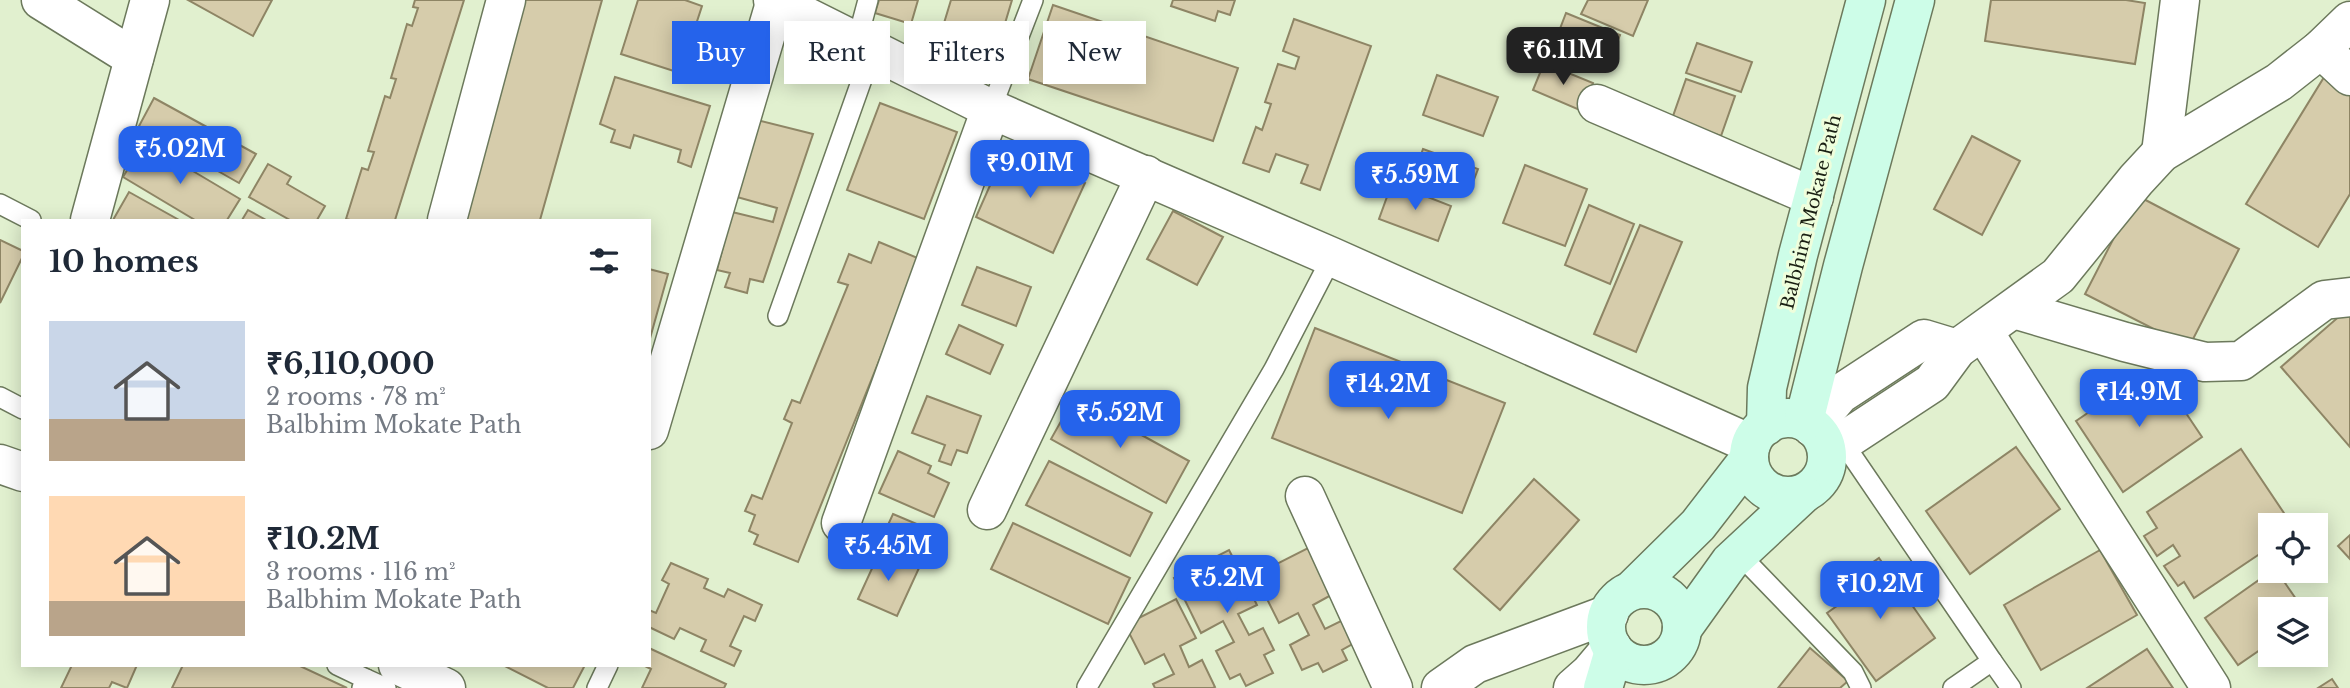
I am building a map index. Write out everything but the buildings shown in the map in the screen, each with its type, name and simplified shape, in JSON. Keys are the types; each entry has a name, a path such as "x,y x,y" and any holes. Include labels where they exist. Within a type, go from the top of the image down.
{"main road":[{"name":"Balbhim Mokate Path","path":"1755,443 1798,255 1866,0"},
{"path":"1617,625 1626,661 1640,665 1652,676 1678,644 1682,629 1730,562 1822,477 1827,465 1821,435 1843,265 1914,0"},
{"path":"1603,688 1617,625 1698,525 1755,443 1777,420 1791,418 1821,435"},
{"path":"1755,443 1752,471 1767,490 1791,497 1803,494"},
{"path":"1617,625 1647,588 1661,592 1673,601 1680,614 1682,629"}],"street":[{"path":"41,0 134,58"},
{"path":"90,219 150,0"},
{"path":"447,219 506,0"},
{"path":"651,423 775,0 816,21"},
{"path":"2161,153 2180,0"},
{"path":"1821,435 1840,394 1924,339 1970,340 2058,276 2161,153 2279,82 2321,49 2350,21"},
{"path":"2321,49 2350,76"},
{"path":"890,58 991,108 1755,443"},
{"path":"1597,104 1814,197"},
{"path":"841,523 991,108"},
{"path":"987,510 1146,175"},
{"path":"2014,309 2125,342 2205,362 2217,362 2241,361 2324,300 2350,297"},
{"path":"1970,340 2211,688"},
{"path":"0,464 21,471"},
{"path":"1304,496 1393,688"},
{"path":"1441,688 1475,664 1617,625"},
{"path":"1573,688 1590,673 1617,625"},
{"path":"376,677 446,688"}],"lane":[{"path":"867,21 868,0"},
{"path":"991,108 1033,0"},
{"path":"778,316 853,84"},
{"path":"0,204 29,219"},
{"path":"1087,687 1274,369 1332,257"},
{"path":"0,397 21,409"},
{"path":"1821,435 2011,688"},
{"path":"1739,554 1853,673 1861,688"},
{"path":"1953,688 1992,661"},
{"path":"344,667 376,677 386,688"},
{"path":"597,688 607,667"}]}
